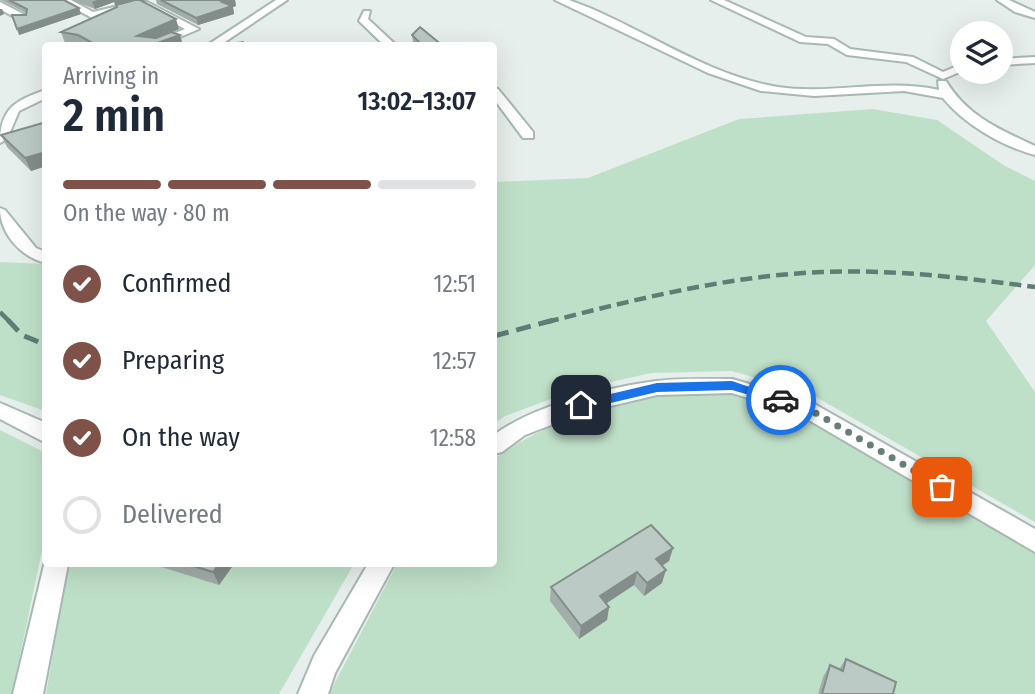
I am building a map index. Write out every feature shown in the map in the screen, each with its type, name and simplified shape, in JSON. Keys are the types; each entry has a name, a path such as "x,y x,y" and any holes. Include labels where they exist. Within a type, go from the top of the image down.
{"street":[{"path":"64,0 95,15 155,0"},
{"path":"81,0 92,6 116,0"},
{"path":"217,42 282,0"},
{"path":"560,0 608,18 707,70 768,89 847,92 900,87 945,95"},
{"path":"716,0 804,40 830,41 847,52 909,59 943,76"},
{"path":"1002,0 1018,10 1035,15"},
{"path":"143,3 194,29 159,42"},
{"path":"0,5 23,18"},
{"path":"367,13 363,19 388,42"},
{"path":"1013,62 1035,61"},
{"path":"950,72 943,76 941,81 945,95 954,105 992,131 1035,151"},
{"path":"0,139 14,109 42,95"},
{"path":"497,96 528,135"},
{"path":"0,213 30,252 42,256"},
{"path":"497,444 517,429 581,405 657,388 732,386 802,405 1035,541"},
{"path":"0,411 29,422 42,432"},
{"path":"28,694 54,567"},
{"path":"313,694 324,666 380,567"}],"green space":[{"path":"873,109 937,120 1005,166 1035,181 1035,265 986,321 1035,392 1035,522 809,393 732,371 651,373 572,391 505,416 497,422 497,182 588,178 739,119"},
{"path":"0,262 42,264 42,410 0,395"},
{"path":"688,394 732,394 798,413 1035,553 1035,694 329,694 395,567 497,567 497,457 552,426 596,409 640,399"},
{"path":"0,430 42,451 42,550 12,694 0,694"},
{"path":"67,567 352,567 279,694 46,694"}],"building":[{"path":"9,0 64,0 79,8 17,29 12,15 26,15 27,9"},
{"path":"140,0 176,19 137,36 156,38 171,32 180,35 160,42 91,42 78,35 61,32 117,7 116,5"},
{"path":"161,0 230,0 222,2 232,6 196,18"},
{"path":"420,27 438,42 419,42 412,35"},
{"path":"42,123 42,153 25,158 1,135"},
{"path":"651,525 673,548 656,559 666,570 647,583 637,572 600,596 609,607 581,626 551,587"},
{"path":"197,567 217,567 213,572"},
{"path":"846,659 896,682 893,694 822,694 830,665 843,671"}],"railway":[{"path":"547,322 683,290 786,274 848,271 902,273 1035,287"},
{"path":"0,312 8,320"},
{"path":"8,320 22,335 42,343"},
{"path":"497,335 554,320"}],"way so far":[{"path":"781,400 802,405 942,487"}],"route":[{"path":"581,405 657,388 732,386 781,400"}]}
